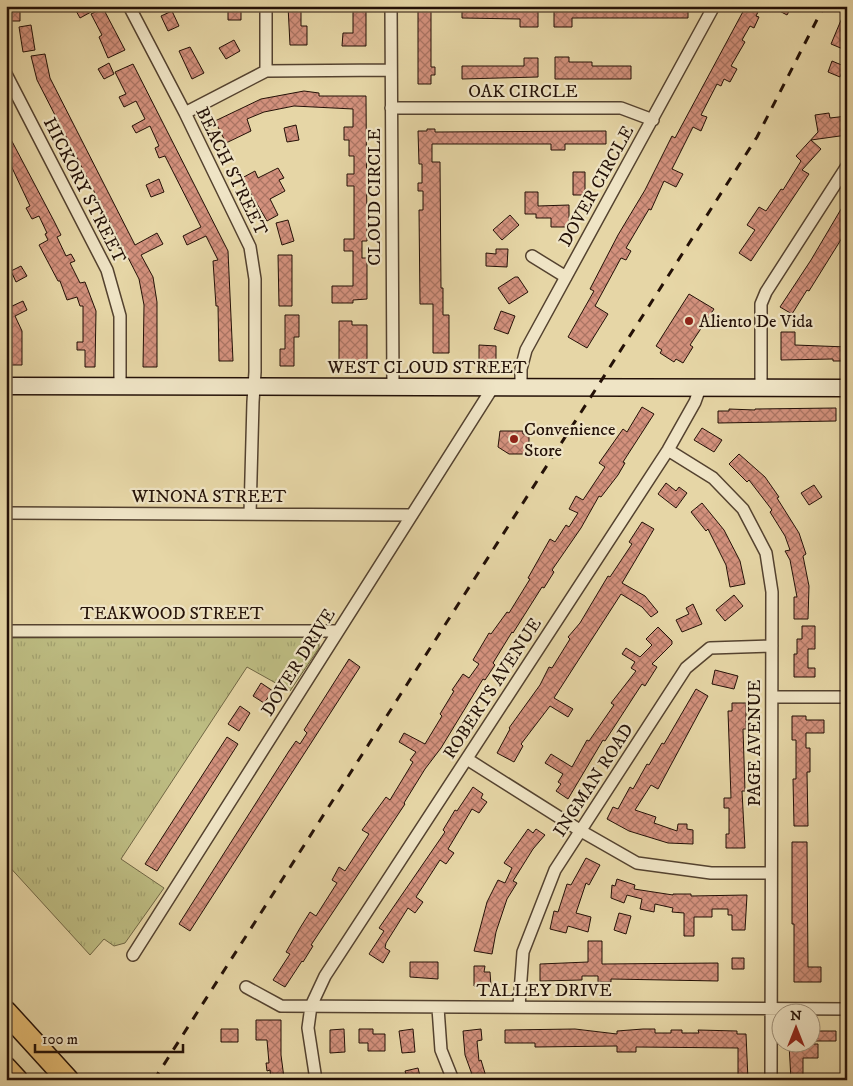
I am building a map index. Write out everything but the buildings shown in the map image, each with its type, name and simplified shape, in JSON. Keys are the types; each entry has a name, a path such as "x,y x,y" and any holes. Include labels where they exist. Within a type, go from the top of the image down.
{"highway":[{"path":"6,1012 68,1080"},
{"path":"6,1068 17,1080"}],"main road":[{"name":"WEST CLOUD STREET","path":"6,386 847,388"}],"street":[{"name":"BEACH STREET","path":"130,6 250,246 255,279 250,514"},
{"path":"266,6 266,71"},
{"name":"CLOUD CIRCLE","path":"391,6 393,387"},
{"name":"DOVER CIRCLE","path":"521,387 521,369 526,350 714,6"},
{"path":"185,113 266,71 391,70"},
{"name":"HICKORY STREET","path":"6,74 107,270 120,316 120,386"},
{"name":"OAK CIRCLE","path":"391,108 621,108 653,120"},
{"path":"761,388 761,304 766,292 847,166"},
{"path":"532,256 566,277"},
{"name":"DOVER DRIVE","path":"133,955 493,387"},
{"name":"ROBERTS AVENUE","path":"316,1080 308,1028 311,1006 325,976 668,450 695,402 700,388"},
{"name":"PAGE AVENUE","path":"668,450 713,478 743,509 766,553 772,592 770,873 772,1004"},
{"name":"WINONA STREET","path":"6,513 412,515"},
{"name":"TEAKWOOD STREET","path":"6,631 338,631"},
{"name":"INGMAN ROAD","path":"519,1006 523,952 555,870 686,668 710,648 772,646"},
{"path":"772,697 847,697"},
{"path":"467,759 581,832 637,863 711,872 770,873"},
{"name":"TALLEY DRIVE","path":"246,987 281,1006 770,1009"},
{"path":"438,1008 441,1050 453,1080"},
{"name":"TALLEY DRIVE","path":"820,1009 847,1009"},
{"name":"PAGE AVENUE","path":"771,1054 771,1080"}],"green space":[{"path":"315,637 319,642 319,648 290,691 247,667 121,859 164,888 125,943 114,946 104,939 90,955 6,863 6,638"}],"railway":[{"path":"154,1080 757,137 824,6"}],"place":[{"name":"Aliento De Vida","path":"689,321"},
{"name":"Convenience Store","path":"514,439"}]}
